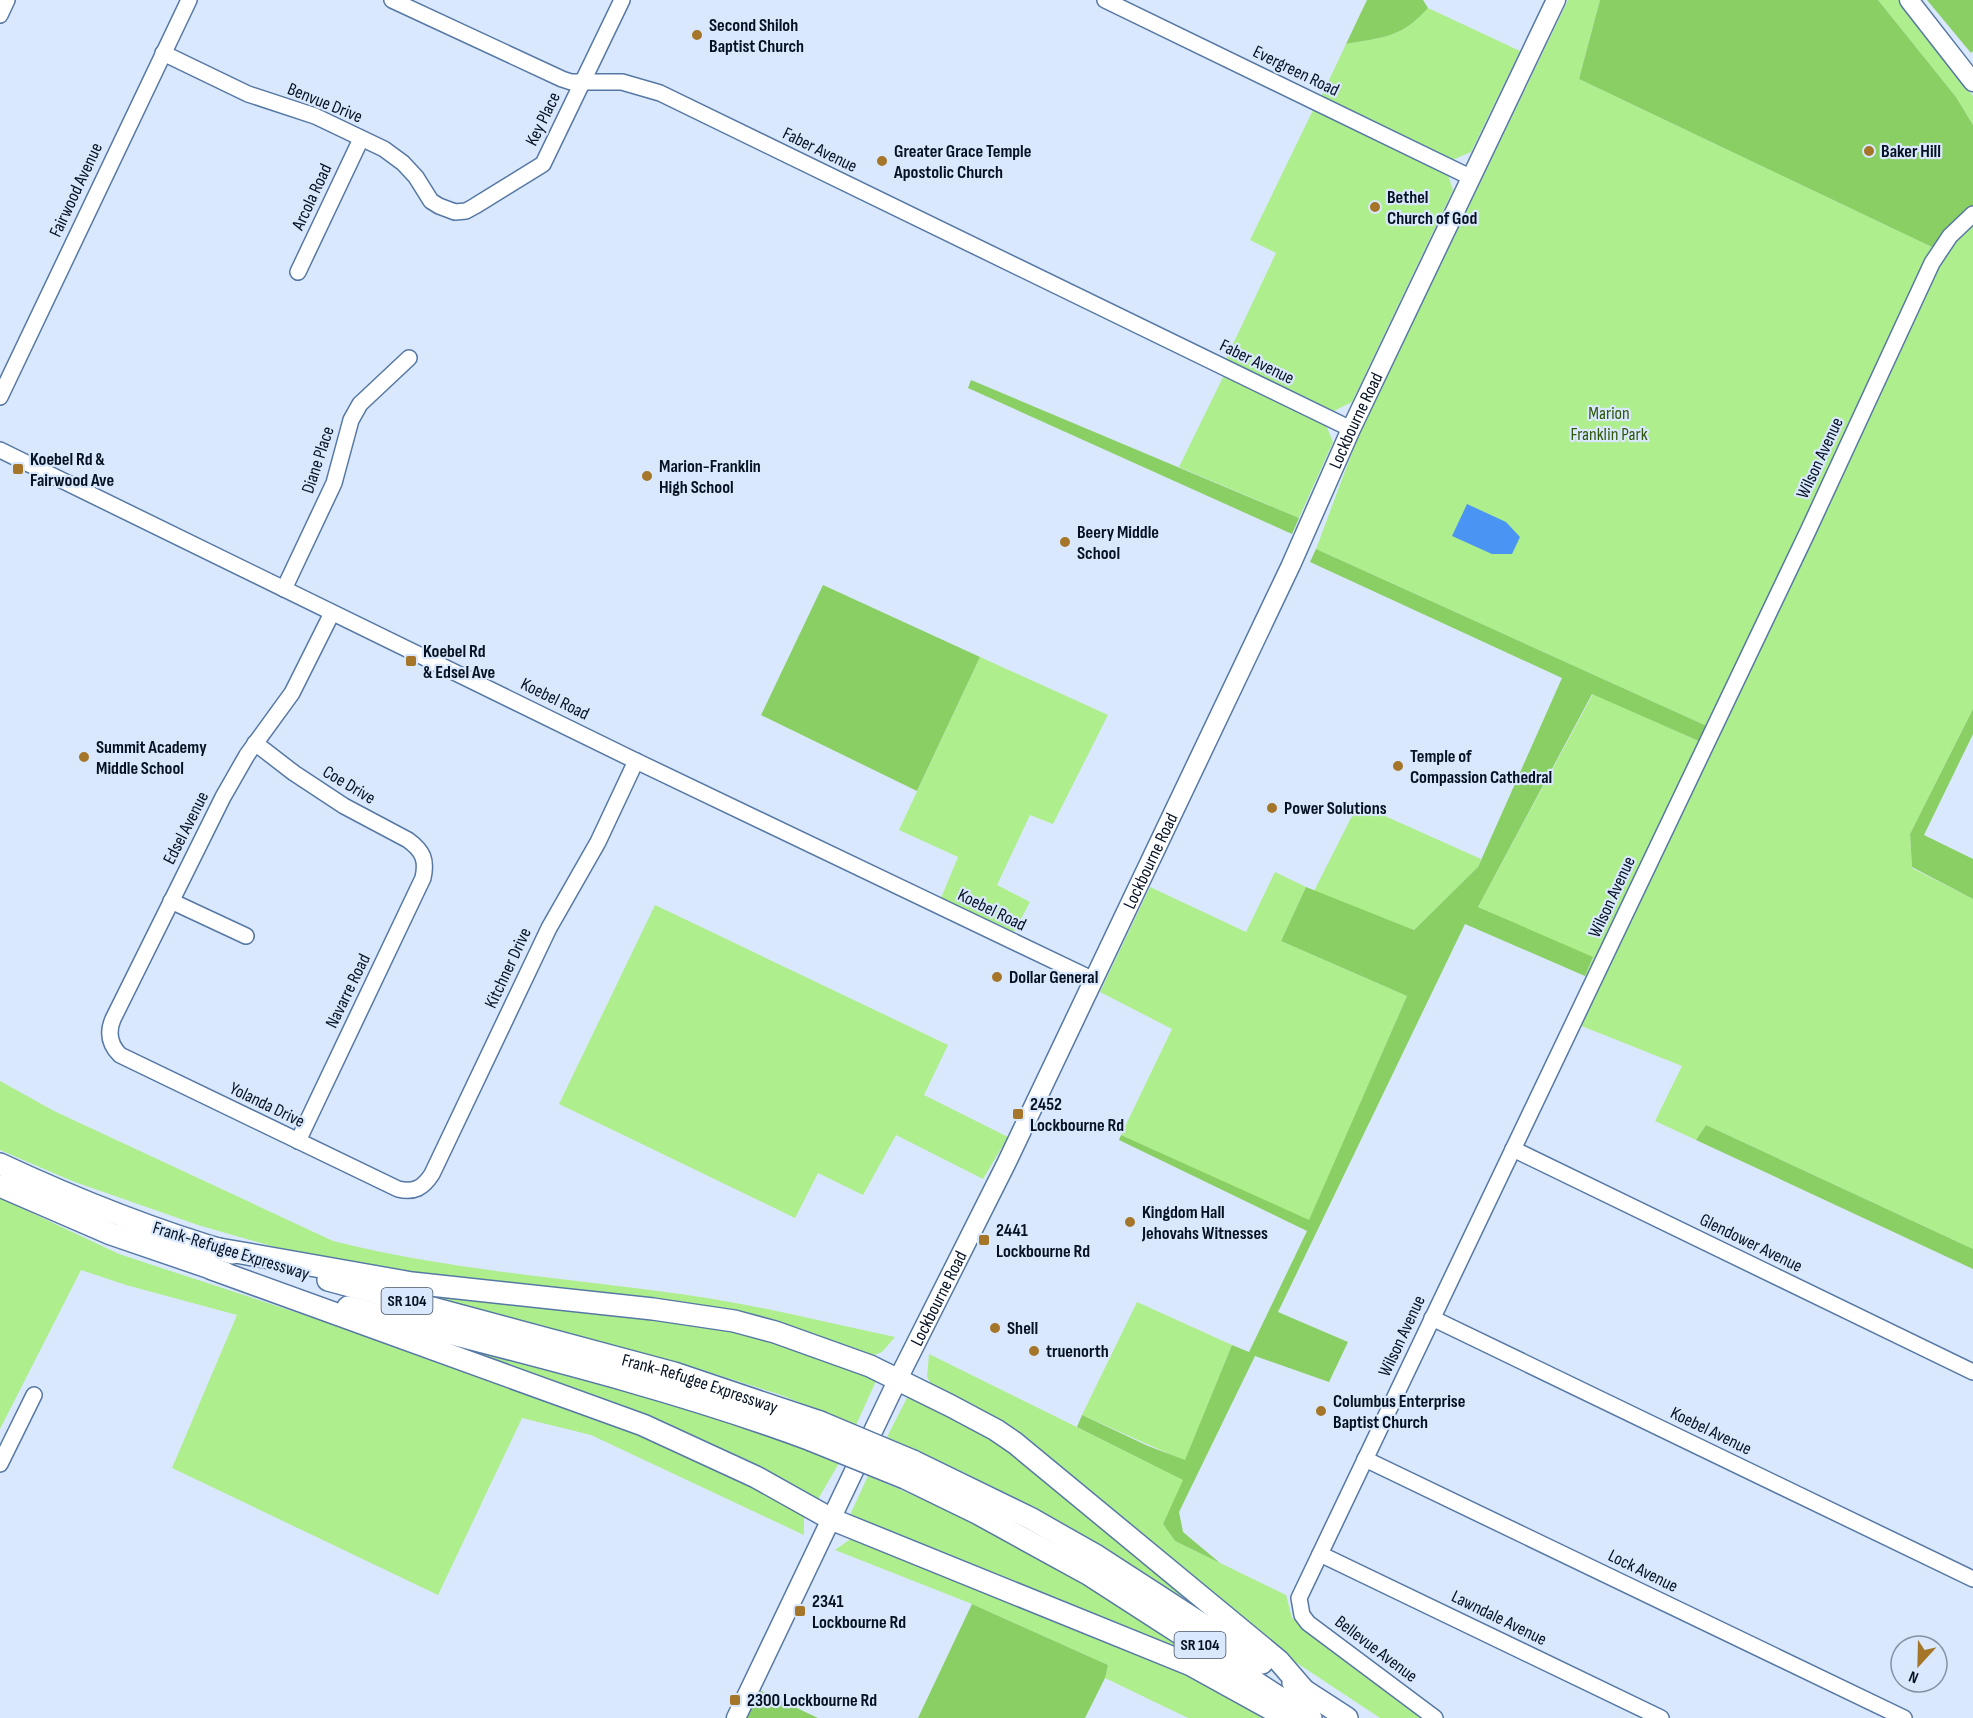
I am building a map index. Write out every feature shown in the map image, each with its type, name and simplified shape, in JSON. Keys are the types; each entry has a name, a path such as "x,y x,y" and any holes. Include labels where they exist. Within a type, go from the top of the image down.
{"highway":[{"name":"Frank-Refugee Expressway","path":"0,1164 101,1208 161,1231 215,1259"},
{"name":"Frank-Refugee Expressway","path":"0,1186 89,1225 215,1259 674,1393 748,1417 816,1431 1030,1518 1143,1584 1347,1718"},
{"path":"215,1259 652,1309 734,1321 775,1332 870,1366 951,1406 1015,1443 1279,1661 1304,1690"},
{"path":"215,1259 644,1425 756,1477 831,1519 1191,1665 1287,1718"},
{"name":"Frank-Refugee Expressway","path":"909,1470 1000,1525 1088,1574 1311,1718"}],"main road":[{"name":"Lockbourne Road","path":"736,1718 897,1381 1006,1164 1094,980 1296,555 1351,429 1556,0"},
{"path":"1909,0 1973,82"}],"street":[{"path":"0,15 7,0"},
{"name":"Fairwood Avenue","path":"0,397 189,0"},
{"name":"Faber Avenue","path":"392,0 562,80 622,82 660,93 1351,429"},
{"name":"Key Place","path":"455,212 466,211 543,164 622,0"},
{"name":"Evergreen Road","path":"1105,0 1470,177"},
{"name":"Benvue Drive","path":"163,53 248,94 315,116 384,149 403,163 416,177 431,201 455,212"},
{"name":"Arcola Road","path":"298,272 361,139"},
{"name":"Wilson Avenue","path":"1299,1606 1302,1590 1808,531 1932,263 1950,236 1973,214"},
{"name":"Diane Place","path":"284,589 334,483 351,420 360,404 409,358"},
{"name":"Koebel Road","path":"0,450 636,761 1094,980"},
{"name":"Edsel Avenue","path":"110,1039 109,1028 113,1019 223,797 255,743 292,693 332,613"},
{"name":"Coe Drive","path":"255,743 294,773 344,806 408,840 424,856"},
{"name":"Kitchner Drive","path":"416,1190 426,1184 432,1174 549,928 598,842 636,761"},
{"name":"Navarre Road","path":"298,1141 423,878 426,867 424,856"},
{"path":"171,901 246,936"},
{"name":"Yolanda Drive","path":"110,1039 113,1048 120,1055 398,1189 416,1190"},
{"name":"Glendower Avenue","path":"1513,1149 1973,1372"},
{"name":"Koebel Avenue","path":"1432,1318 1973,1579"},
{"path":"0,1464 34,1395"},
{"name":"Lock Avenue","path":"1365,1459 1904,1718"},
{"name":"Lawndale Avenue","path":"1320,1554 1661,1718"},
{"name":"Bellevue Avenue","path":"1299,1606 1308,1623 1435,1718"}],"green space":[{"path":"1367,0 1423,0 1428,8 1419,18 1391,35 1346,44"},
{"name":"Marion Franklin Park","path":"1568,0 1600,0 1579,79 1934,248 1709,727 1316,549 1357,439"},
{"path":"1600,0 1878,0 1956,97 1973,125 1973,205 1959,216 1934,248 1579,79"},
{"path":"1878,0 1900,0 1973,96 1973,125 1956,97"},
{"path":"1927,0 1973,0 1973,51 1971,53"},
{"path":"1428,8 1520,51 1471,152 1450,161 1320,99 1346,44 1391,35 1419,18"},
{"path":"1314,108 1447,172 1453,190 1352,402 1332,412 1224,363 1276,253 1250,240"},
{"path":"1973,222 1973,709 1910,834 1912,868 1973,899 1973,1249 1706,1125 1696,1140 1655,1121 1682,1066 1579,1025 1929,279 1962,231"},
{"path":"1225,373 1325,423 1333,442 1299,518 1179,467"},
{"path":"971,380 1299,518 1292,534 968,388"},
{"path":"1316,549 1709,727 1701,742 1592,694 1478,907 1593,957 1585,976 1465,924 1278,1312 1348,1342 1329,1382 1255,1356 1179,1512 1183,1532 1220,1563 1175,1541 1163,1524 1183,1480 1077,1427 1082,1415 1148,1446 1185,1460 1232,1345 1249,1352 1307,1231 1119,1140 1121,1135 1309,1220 1407,996 1281,941 1306,887 1414,930 1478,867 1562,678 1310,562"},
{"path":"823,585 980,657 917,791 761,715"},
{"path":"980,657 1108,715 1053,824 1030,815 997,885 1030,902 1014,932 941,898 958,857 899,830"},
{"path":"1593,694 1701,742 1590,979 1585,976 1593,958 1478,907"},
{"path":"1973,709 1973,734 1924,835 1973,859 1973,899 1912,867 1910,834"},
{"path":"1358,804 1481,859 1478,867 1414,930 1314,891"},
{"path":"1275,872 1306,887 1281,941 1407,996 1309,1221 1121,1135 1172,1029 1100,992 1150,887 1246,932"},
{"path":"655,905 948,1045 924,1095 1008,1137 983,1179 896,1135 863,1195 818,1173 795,1218 559,1104"},
{"path":"0,1081 54,1111 333,1241 379,1252 472,1268 731,1302 895,1337 882,1352 869,1357 859,1356 814,1334 788,1326 689,1305 382,1273 278,1248 198,1225 72,1181 0,1150"},
{"path":"1706,1125 1973,1249 1973,1269 1696,1140"},
{"path":"0,1198 119,1254 429,1356 583,1410 737,1477 804,1515 804,1535 591,1435 522,1418 438,1595 172,1468 237,1315 126,1285 81,1270 0,1429"},
{"path":"419,1293 608,1311 753,1333 851,1366 876,1381 856,1425 778,1394 699,1369"},
{"path":"1137,1302 1232,1345 1185,1461 1082,1415"},
{"path":"441,1341 730,1421 839,1463 817,1501"},
{"path":"929,1354 1184,1480 1163,1524 1175,1541 1286,1595 1292,1618 1424,1718 1380,1718 1268,1644 933,1387 927,1377"},
{"path":"908,1396 1003,1444 1194,1604 1048,1516 963,1472 887,1437"},
{"path":"868,1476 958,1516 1076,1578 1229,1677 849,1517"},
{"path":"852,1538 1169,1667 1208,1685 1268,1718 1188,1718 1105,1678 1108,1665 972,1604 835,1550"},
{"path":"972,1604 1108,1665 1105,1678 1085,1718 918,1718"},
{"path":"757,1689 818,1718 744,1718"}],"water":[{"path":"1467,504 1506,522 1520,537 1512,554 1492,554 1452,536"}],"place":[{"name":"Second Shiloh Baptist Church","path":"697,35"},
{"name":"Baker Hill","path":"1869,151"},
{"name":"Greater Grace Temple Apostolic Church","path":"882,161"},
{"name":"Bethel Church of God","path":"1375,207"},
{"name":"Koebel Rd & Fairwood Ave","path":"18,469"},
{"name":"Marion-Franklin High School","path":"647,476"},
{"name":"Beery Middle School","path":"1065,542"},
{"name":"Koebel Rd & Edsel Ave","path":"411,661"},
{"name":"Summit Academy Middle School","path":"84,757"},
{"name":"Temple of Compassion Cathedral","path":"1398,766"},
{"name":"Power Solutions","path":"1272,808"},
{"name":"Dollar General","path":"997,977"},
{"name":"2452 Lockbourne Rd","path":"1018,1114"},
{"name":"Kingdom Hall Jehovahs Witnesses","path":"1130,1222"},
{"name":"2441 Lockbourne Rd","path":"984,1240"},
{"name":"Shell","path":"995,1328"},
{"name":"truenorth","path":"1034,1351"},
{"name":"Columbus Enterprise Baptist Church","path":"1321,1411"},
{"name":"2341 Lockbourne Rd","path":"800,1611"},
{"name":"2300 Lockbourne Rd","path":"735,1700"}]}
